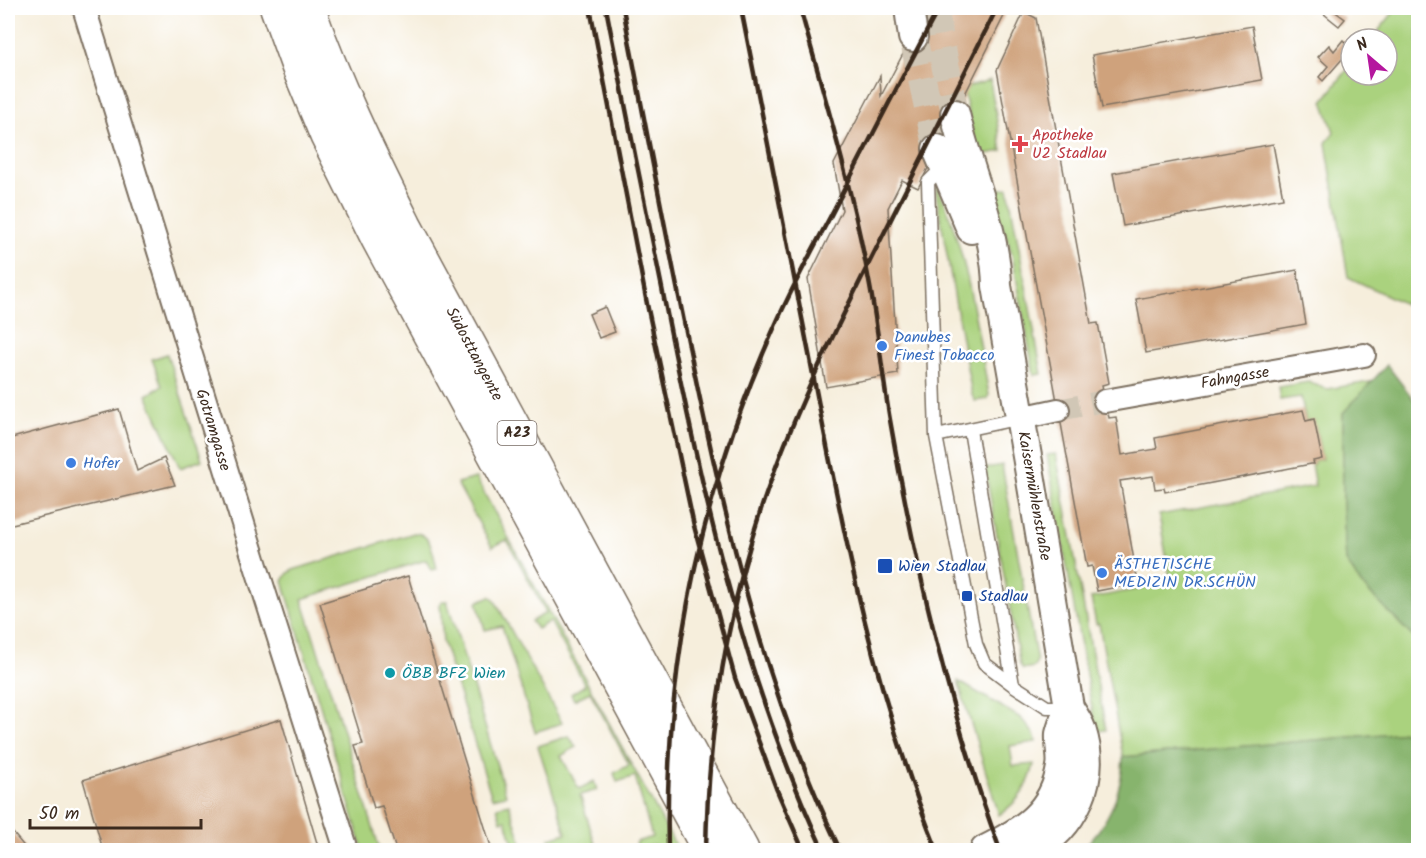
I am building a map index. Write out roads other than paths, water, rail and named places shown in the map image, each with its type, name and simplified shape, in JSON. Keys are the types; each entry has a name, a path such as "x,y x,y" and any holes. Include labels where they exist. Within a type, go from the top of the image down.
{"highway":[{"name":"Südosttangente","path":"277,8 327,136 378,239 710,850"},
{"name":"Südosttangente","path":"308,8 325,56 354,123 405,226 742,850"}],"street":[{"name":"Gotramgasse","path":"84,8 346,850"},
{"path":"909,8 913,37"},
{"name":"Kaisermühlenstraße","path":"955,114 997,263 997,286 1069,707 1082,731 1087,761 1083,792 1067,821 1054,835 1032,850"},
{"name":"Kaisermühlenstraße","path":"941,157 997,286"},
{"name":"Fahngasse","path":"1106,401 1364,355"},
{"path":"1021,418 1058,410"},
{"name":"Kaisermühlenstraße","path":"985,850 1021,831 1035,819 1053,793 1062,764 1060,735 1069,707"}],"lane":[{"path":"941,157 928,182 936,436 976,644 984,663 1013,685 1047,707 1069,707"},
{"path":"936,436 1021,418"},
{"path":"970,430 1013,685"}],"tunnel":[{"path":"934,8 955,114"},
{"path":"913,37 937,149"},
{"path":"1058,410 1105,401"}],"railway":[{"path":"590,8 648,309 694,526 735,678 776,788 803,850"},
{"path":"606,8 691,432 725,574 768,714 823,850"},
{"path":"623,8 701,406 731,536 789,727 840,850"},
{"path":"741,8 847,546 877,669 895,730 914,790 937,850"},
{"path":"800,8 855,212 875,316 890,420 922,584 949,691 1000,850"},
{"path":"668,850 668,782 672,715 680,648 707,517 726,453 749,389 788,298 939,8"},
{"path":"706,850 711,762 721,675 739,588 763,503 786,441 826,351 997,8"}],"place":[{"name":"Apotheke U2 Stadlau","path":"1020,144"},
{"name":"Danubes Finest Tobacco","path":"882,346"},
{"name":"Hofer","path":"71,463"},
{"name":"Wien Stadlau","path":"885,566"},
{"name":"ÄSTHETISCHE MEDIZIN DR.SCHÜN","path":"1102,573"},
{"name":"Stadlau","path":"967,596"},
{"name":"ÖBB BFZ Wien","path":"390,673"}]}
